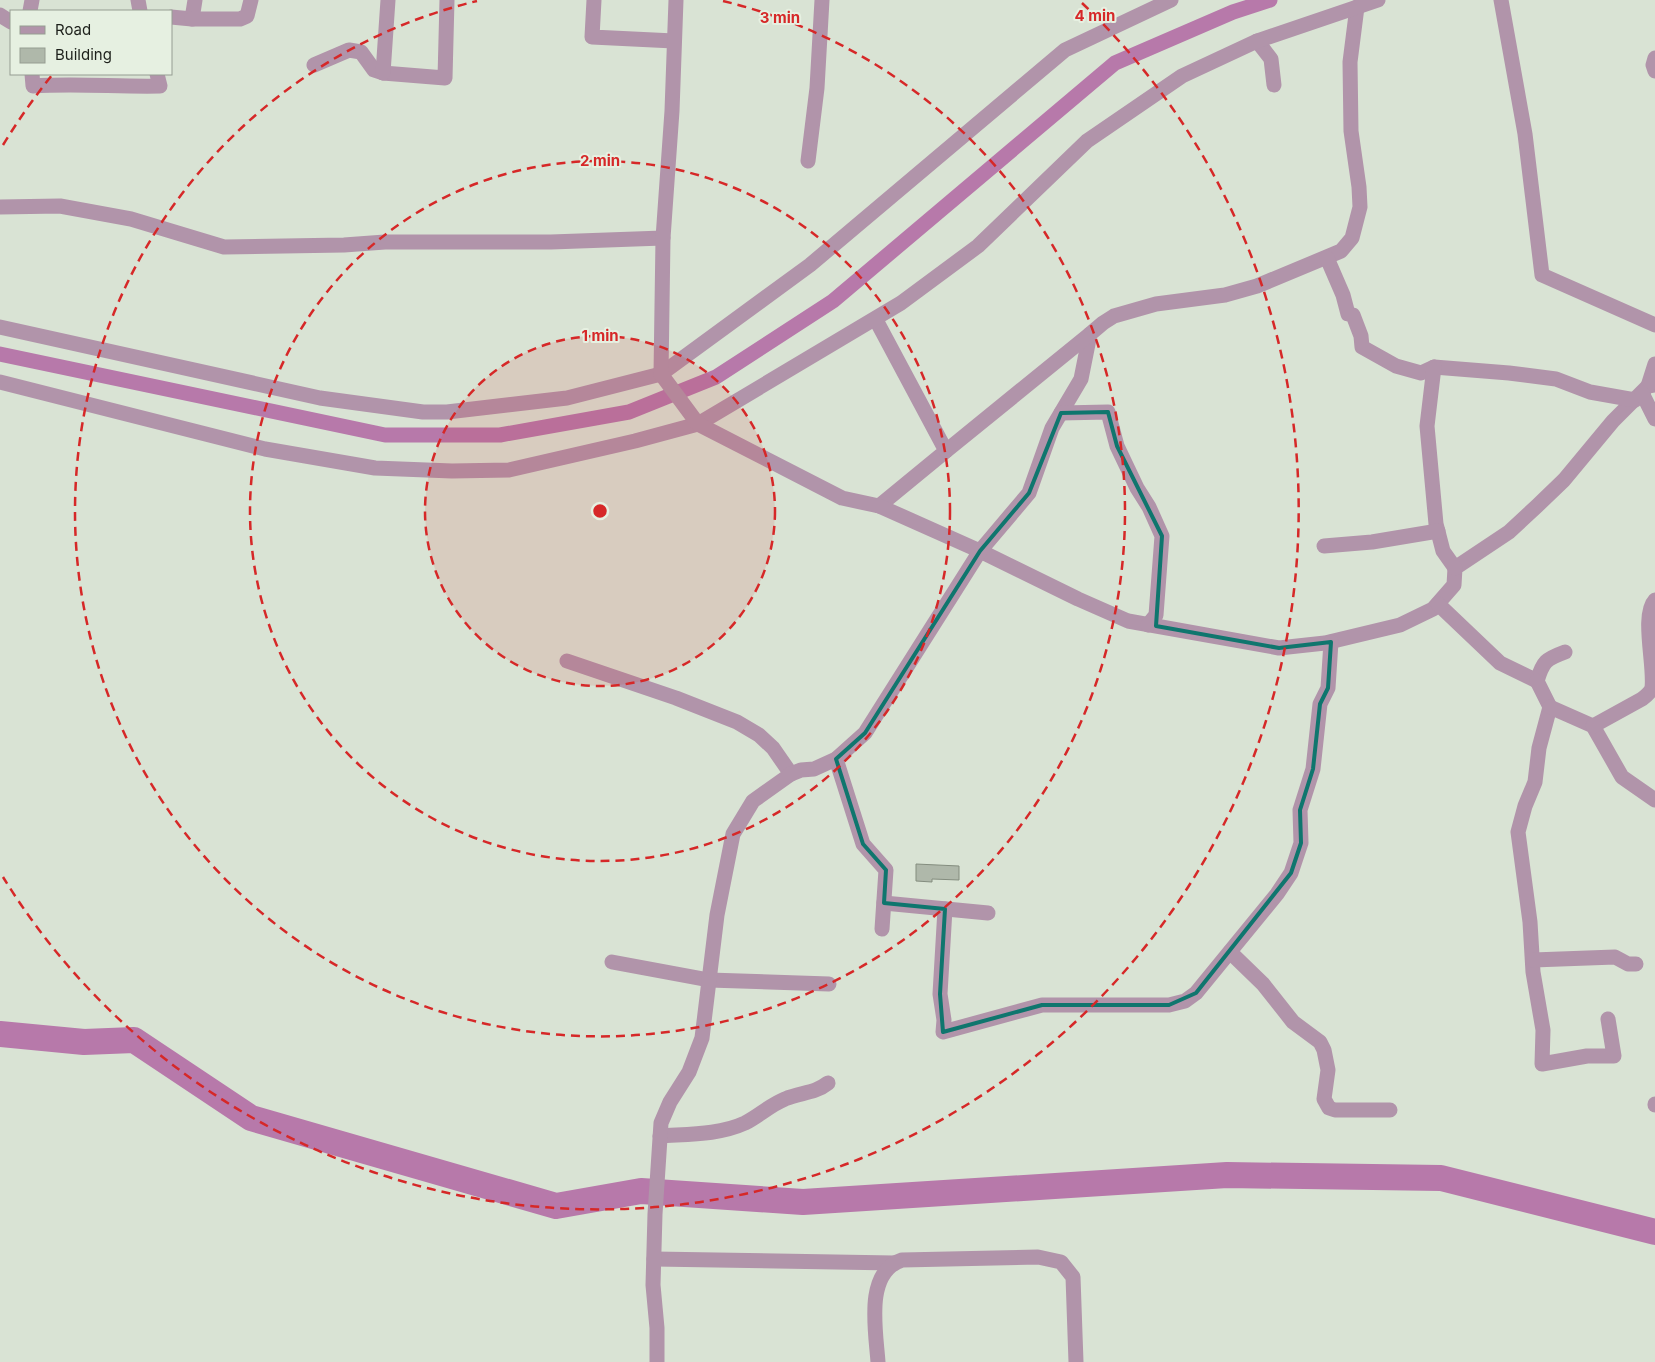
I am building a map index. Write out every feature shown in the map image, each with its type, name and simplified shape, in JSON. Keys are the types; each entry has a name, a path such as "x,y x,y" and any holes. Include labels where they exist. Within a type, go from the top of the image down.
{"street":[{"path":"192,19 195,0"},
{"path":"172,17 240,19 247,16 251,0"},
{"path":"383,73 388,0"},
{"path":"314,65 349,50 361,52 374,70 383,73 445,78 447,0"},
{"path":"594,0 592,37 674,41"},
{"path":"676,0 672,112 663,238 665,380 698,424 842,498 879,506 1128,621 1280,648 1331,642 1400,625 1433,610 1454,585 1456,568 1443,551 1438,531 1430,470 1427,426 1434,367"},
{"path":"808,162 817,88 822,0"},
{"path":"0,328 320,398 423,412 447,412 567,398 665,380 810,265 1065,50 1171,0"},
{"path":"1501,0 1525,134 1542,275 1655,325"},
{"path":"0,382 266,449 375,468 452,471 510,470 579,455 698,424 876,320 901,303 978,246 1087,141 1182,76 1257,41 1368,2"},
{"path":"879,506 1114,316 1156,304 1225,295 1257,286 1341,251 1352,238 1360,207 1351,131 1350,62 1368,2"},
{"path":"1257,41 1271,59 1274,85"},
{"path":"1655,58 1653,65 1655,71"},
{"path":"32,75 33,86 58,84 131,87 160,86 157,75"},
{"path":"0,206 60,206 132,220 224,247 344,245 386,242 551,242 663,238"},
{"path":"1327,258 1343,295 1348,314 1353,316 1361,336 1362,347 1396,366 1421,373 1434,367 1556,379 1590,392 1645,391"},
{"path":"876,320 946,451"},
{"path":"657,1362 657,1328 653,1285 655,1214 661,1123 670,1102 689,1072 702,1038 717,915 733,834 753,802 791,774 802,770 814,769 836,760 865,733 980,551 1029,493 1052,428 1081,379 1090,334"},
{"path":"1456,568 1509,532 1564,480 1613,421 1645,391 1655,364"},
{"path":"1645,391 1655,419"},
{"path":"1060,414 1108,412 1117,446 1136,488 1149,507 1162,536 1156,615 1148,625"},
{"path":"1324,546 1372,542 1438,531"},
{"path":"1592,726 1649,694 1652,687 1653,671 1649,611 1655,600"},
{"path":"1438,604 1500,663 1537,681 1550,707 1592,726 1622,777 1655,800"},
{"path":"945,909 940,994 944,1020 943,1032 1042,1005 1144,1006 1185,1001 1196,994 1277,894 1291,872 1300,843 1300,810 1313,769 1320,704 1328,688 1331,642"},
{"path":"1537,681 1548,658 1565,652"},
{"path":"567,661 676,698 737,722 759,735 773,748 791,774"},
{"path":"1550,707 1539,748 1535,782 1518,832 1530,922 1532,960 1543,1030 1542,1064 1587,1056 1614,1056 1608,1019"},
{"path":"836,760 863,844 886,870 882,929"},
{"path":"884,903 988,913"},
{"path":"1230,952 1263,984 1293,1022 1320,1042 1324,1050 1328,1070 1324,1098 1329,1108 1335,1110 1390,1110"},
{"path":"1532,960 1615,957 1628,964 1636,964"},
{"path":"612,962 709,984 829,984"},
{"path":"660,1136 712,1132 739,1125 781,1101 814,1092 828,1083"},
{"path":"654,1259 894,1263 902,1260 1038,1257 1061,1262 1073,1277 1076,1362"},
{"path":"878,1362 875,1308 877,1285 894,1263"}],"highlighted area":[{"path":"1108,412 1117,446 1162,536 1156,626 1279,648 1331,642 1328,688 1320,704 1313,769 1300,810 1301,843 1291,873 1196,993 1169,1005 1042,1005 943,1032 940,994 945,909 884,903 886,870 863,844 836,759 865,733 980,551 1029,493 1061,413"}],"building":[{"path":"916,864 959,866 959,880 932,879 932,882 916,881"}],"waterway":[{"path":"0,354 385,435 500,435 629,412 716,377 833,301 1115,63 1233,12 1270,0"},
{"path":"0,1034 84,1042 134,1040 251,1118 556,1206 641,1191 803,1202 1227,1175 1441,1178 1655,1232"}]}
